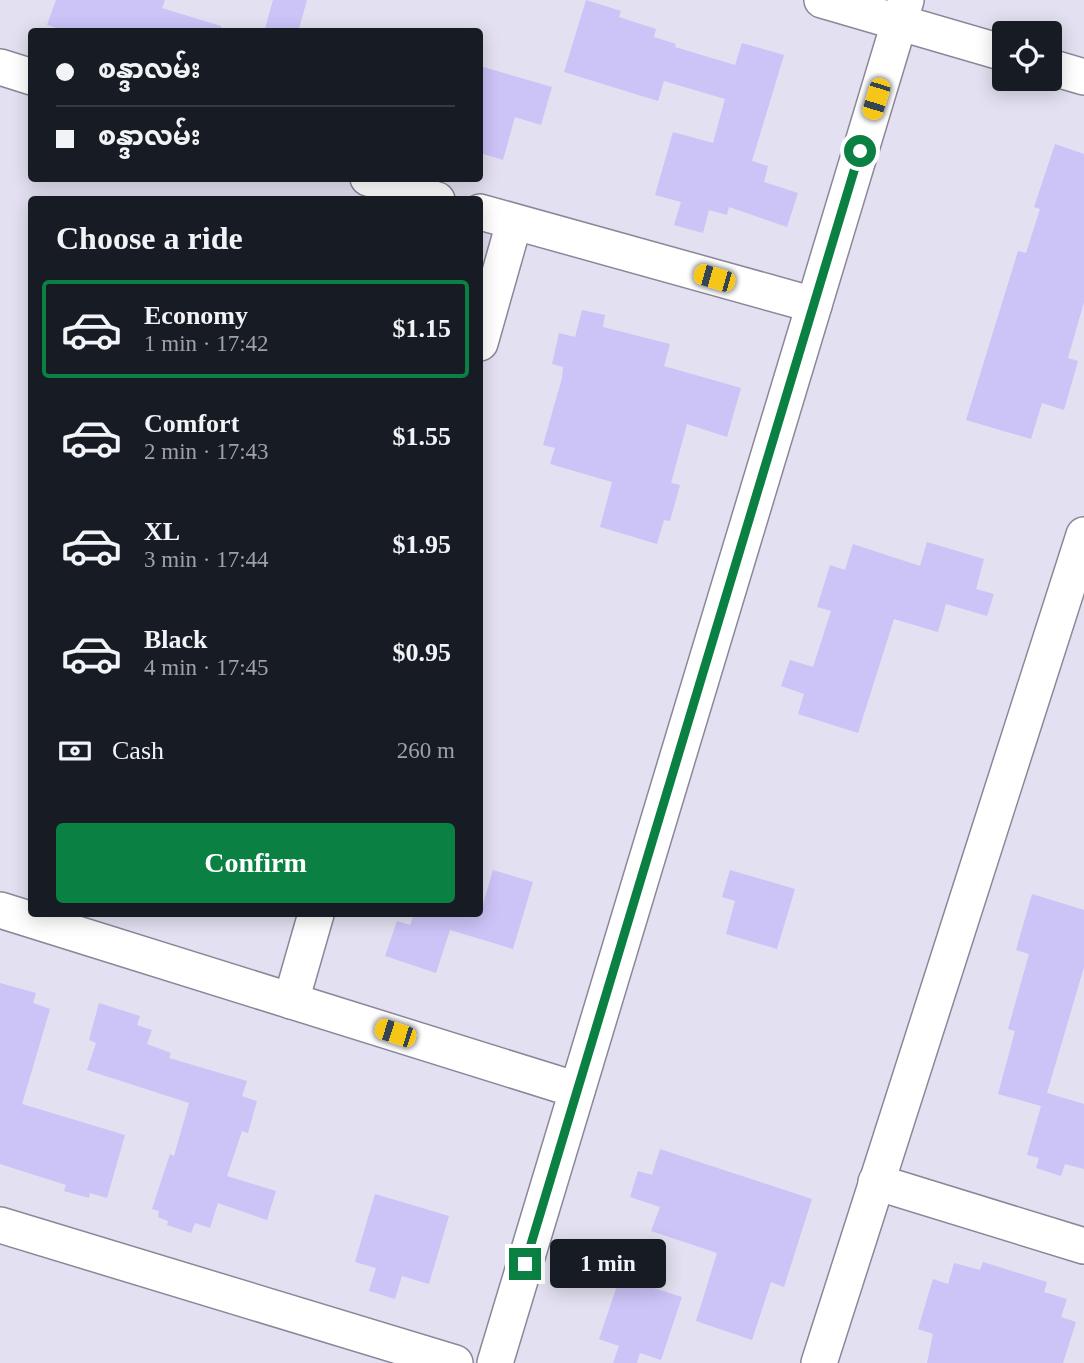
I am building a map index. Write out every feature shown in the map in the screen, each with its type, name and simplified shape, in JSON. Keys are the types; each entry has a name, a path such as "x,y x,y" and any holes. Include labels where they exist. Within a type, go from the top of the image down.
{"street":[{"path":"822,0 902,11 992,49"},
{"path":"495,1363 902,11"},
{"path":"0,67 28,76"},
{"path":"1062,71 1084,77"},
{"path":"381,182 424,196"},
{"path":"483,213 814,305"},
{"path":"483,332 514,223"},
{"path":"818,1363 1084,535"},
{"path":"0,910 577,1090"},
{"path":"291,1001 315,917"},
{"path":"876,1182 1084,1246"},
{"path":"0,1225 455,1363"}],"building":[{"path":"56,0 165,0 162,8 221,28 56,28 47,25"},
{"path":"273,0 307,0 299,28 265,28"},
{"path":"586,0 621,11 619,17 656,29 654,37 676,44 675,47 735,65 742,43 784,55 752,161 768,166 764,182 798,193 787,227 729,207 727,215 709,210 703,233 674,225 681,202 655,195 673,132 713,143 725,99 664,81 658,101 564,72"},
{"path":"483,67 552,87 541,125 515,117 503,160 483,154"},
{"path":"1055,144 1084,154 1084,302 1068,358 1078,361 1064,410 1042,403 1031,439 966,420 1018,251 1026,253 1040,209 1034,207"},
{"path":"582,310 605,315 603,327 670,344 664,366 741,388 727,437 687,424 671,483 680,485 670,521 664,520 657,544 600,527 612,482 550,464 555,448 543,445 562,378 563,367 552,364 559,333 575,337"},
{"path":"927,542 984,559 976,589 994,594 987,616 946,604 938,632 894,619 858,733 798,714 804,694 781,686 790,660 813,667 831,611 817,607 830,565 845,570 853,544 920,566"},
{"path":"493,870 533,882 513,949 450,930 436,973 385,956 397,921 410,925 413,917 483,917 483,904"},
{"path":"730,870 795,889 777,949 726,934 735,901 722,897"},
{"path":"1032,894 1084,910 1084,967 1047,1093 1084,1104 1084,1169 1065,1164 1061,1176 1036,1168 1039,1158 1027,1155 1041,1106 998,1094 1015,1031 1008,1029 1029,954 1016,950"},
{"path":"0,983 36,993 33,1003 50,1009 22,1104 125,1135 107,1198 90,1193 89,1198 64,1191 66,1185 0,1164"},
{"path":"99,1003 140,1016 137,1025 152,1030 147,1044 171,1053 169,1058 247,1081 242,1096 257,1101 248,1133 242,1131 227,1176 276,1191 267,1220 218,1203 210,1228 195,1223 191,1233 167,1225 168,1221 158,1217 159,1211 152,1209 170,1154 174,1156 189,1103 87,1070 96,1043 89,1040"},
{"path":"660,1149 812,1199 784,1287 771,1282 752,1340 696,1321 717,1253 651,1231 660,1207 630,1197 638,1171 652,1175"},
{"path":"375,1194 449,1216 429,1284 402,1276 395,1299 369,1291 376,1268 355,1262"},
{"path":"983,1262 1047,1282 1044,1292 1067,1299 1061,1317 1076,1322 1063,1363 927,1363 933,1334 918,1329 933,1279 948,1284 954,1263 980,1270"},
{"path":"620,1277 682,1297 661,1360 640,1353 637,1363 613,1363 619,1346 599,1339"}],"route":[{"path":"525,1264 860,151"}]}
